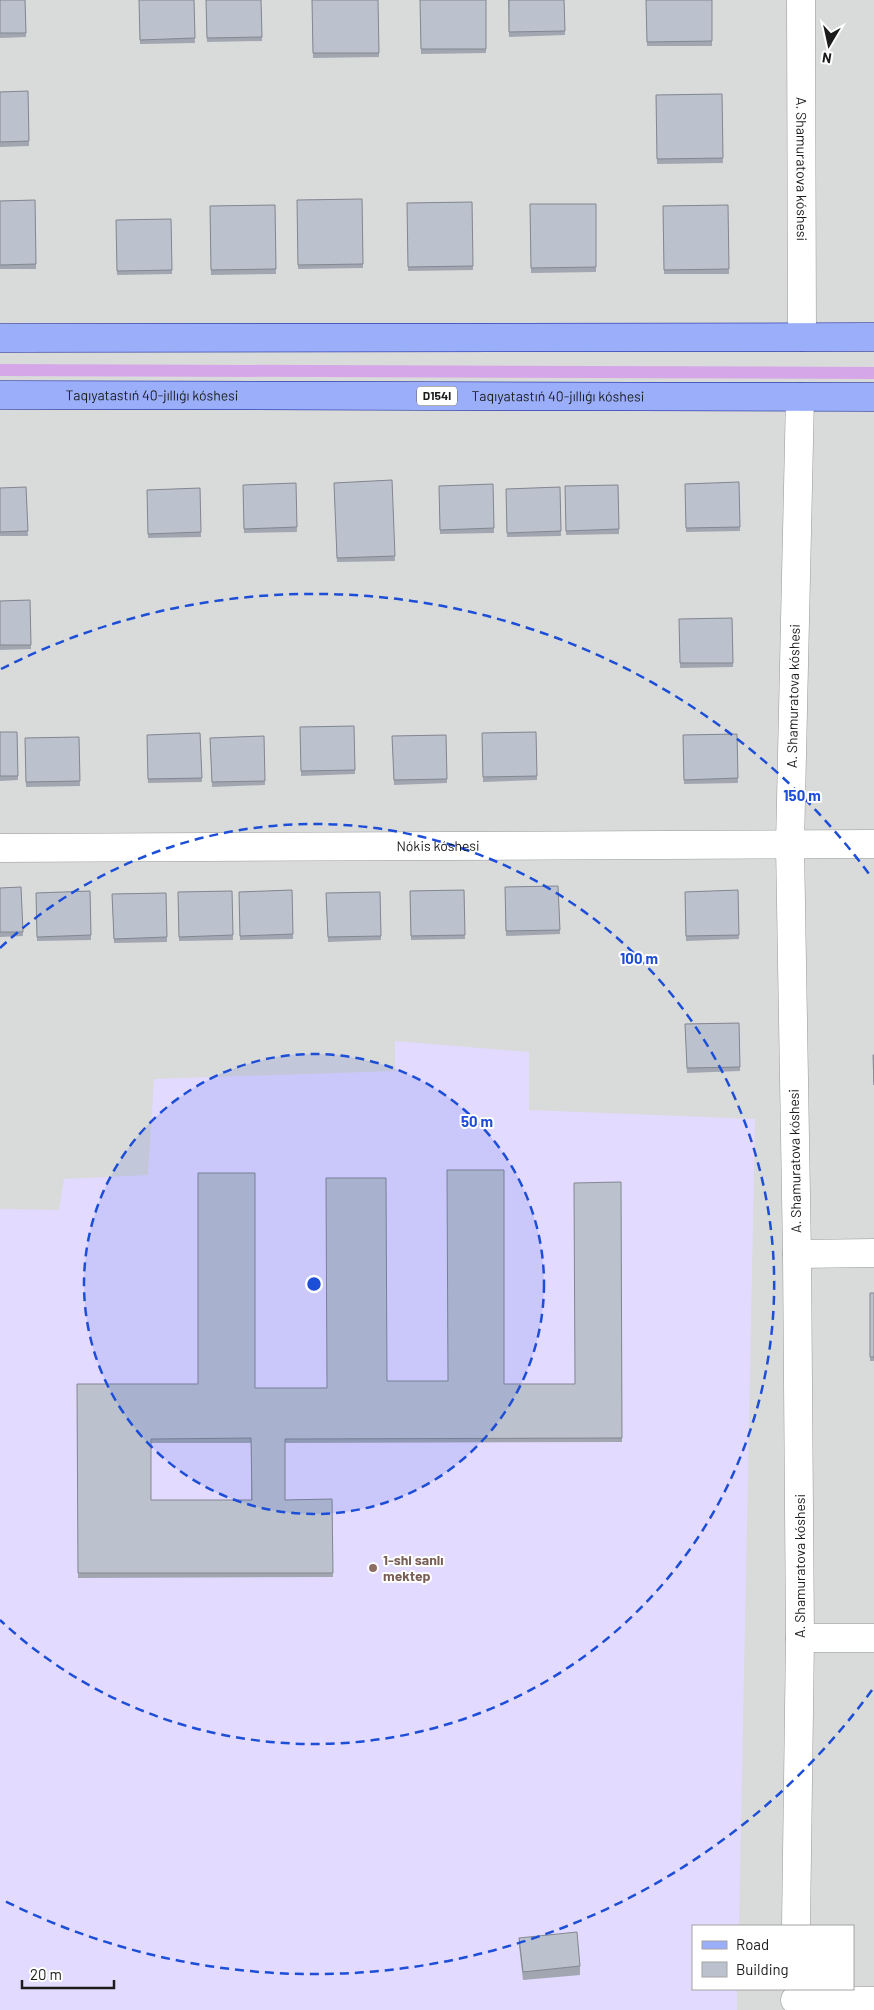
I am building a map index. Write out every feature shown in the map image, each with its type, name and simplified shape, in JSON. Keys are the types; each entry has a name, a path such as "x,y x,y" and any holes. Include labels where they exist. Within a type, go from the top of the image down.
{"main road":[{"path":"0,338 874,337"},
{"name":"Taqıyatastıń 40-jıllıǵı kóshesi","path":"0,395 874,397"}],"street":[{"name":"A. Shamuratova kóshesi","path":"801,0 802,336"},
{"name":"A. Shamuratova kóshesi","path":"796,1925 800,1638 797,1254 790,845 800,397"},
{"name":"Nókis kóshesi","path":"0,848 874,844"},
{"path":"797,1254 874,1253"},
{"path":"800,1638 874,1638"},
{"path":"796,2000 874,2001"}],"shaded area":[{"path":"0,0 874,0 874,2010 0,2010"},
{"path":"0,364 874,367 874,379 0,376"},
{"name":"1-shi sanlı mektep","path":"395,1041 529,1052 529,1110 755,1119 739,1925 692,1925 692,1990 737,1990 737,2010 0,2010 0,1209 59,1210 64,1179 148,1175 154,1079 395,1071"}],"building":[{"path":"0,0 25,0 26,33 0,33"},
{"path":"139,0 194,0 195,38 140,40"},
{"path":"206,0 261,0 262,37 207,38"},
{"path":"312,0 378,0 379,53 313,53"},
{"path":"420,0 486,0 486,49 421,49"},
{"path":"509,0 564,0 565,31 509,32"},
{"path":"646,0 712,0 712,41 647,42"},
{"path":"28,91 29,141 0,142 0,92"},
{"path":"722,94 723,158 657,159 656,95"},
{"path":"362,199 363,264 298,265 297,200"},
{"path":"35,200 36,264 0,265 0,201"},
{"path":"472,202 473,266 408,267 407,203"},
{"path":"530,204 596,204 596,267 531,268"},
{"path":"275,205 276,269 211,270 210,206"},
{"path":"728,205 729,269 664,270 663,206"},
{"path":"171,219 172,270 117,271 116,220"},
{"path":"392,480 395,556 337,558 334,483"},
{"path":"739,482 740,527 686,528 685,484"},
{"path":"296,483 297,527 244,529 243,485"},
{"path":"493,484 494,528 440,530 439,486"},
{"path":"618,485 619,529 566,531 565,486"},
{"path":"26,487 28,531 0,532 0,488"},
{"path":"560,487 561,531 507,533 506,489"},
{"path":"200,488 201,532 148,534 147,490"},
{"path":"30,600 31,645 0,645 0,601"},
{"path":"732,618 733,663 680,663 679,619"},
{"path":"354,726 355,770 301,771 300,727"},
{"path":"0,732 17,732 18,776 0,776"},
{"path":"536,732 537,776 483,777 482,733"},
{"path":"200,733 202,778 148,779 147,735"},
{"path":"737,734 738,778 684,780 683,735"},
{"path":"446,735 447,779 394,780 392,736"},
{"path":"264,736 265,781 212,782 210,738"},
{"path":"79,737 80,781 26,782 25,738"},
{"path":"558,886 560,930 506,931 505,887"},
{"path":"21,887 23,932 0,932 0,888"},
{"path":"292,890 293,934 240,936 239,892"},
{"path":"464,890 465,935 411,936 410,891"},
{"path":"738,890 739,935 686,936 685,892"},
{"path":"90,891 91,935 37,937 36,893"},
{"path":"232,891 233,935 179,937 178,892"},
{"path":"380,892 381,936 328,937 326,893"},
{"path":"166,893 167,937 114,939 112,894"},
{"path":"739,1023 740,1067 687,1068 685,1024"},
{"path":"447,1170 504,1170 504,1384 575,1384 574,1183 621,1182 622,1438 285,1439 285,1500 332,1499 333,1573 78,1573 77,1384 198,1384 198,1173 255,1173 255,1388 327,1388 326,1178 386,1178 387,1381 448,1381","holes":["251,1438 252,1500 151,1500 151,1439"]},
{"path":"870,1293 874,1293 874,1357 870,1357"},
{"path":"577,1932 580,1966 523,1972 519,1938"}],"place":[{"name":"1-shi sanlı mektep","path":"373,1568"}]}
